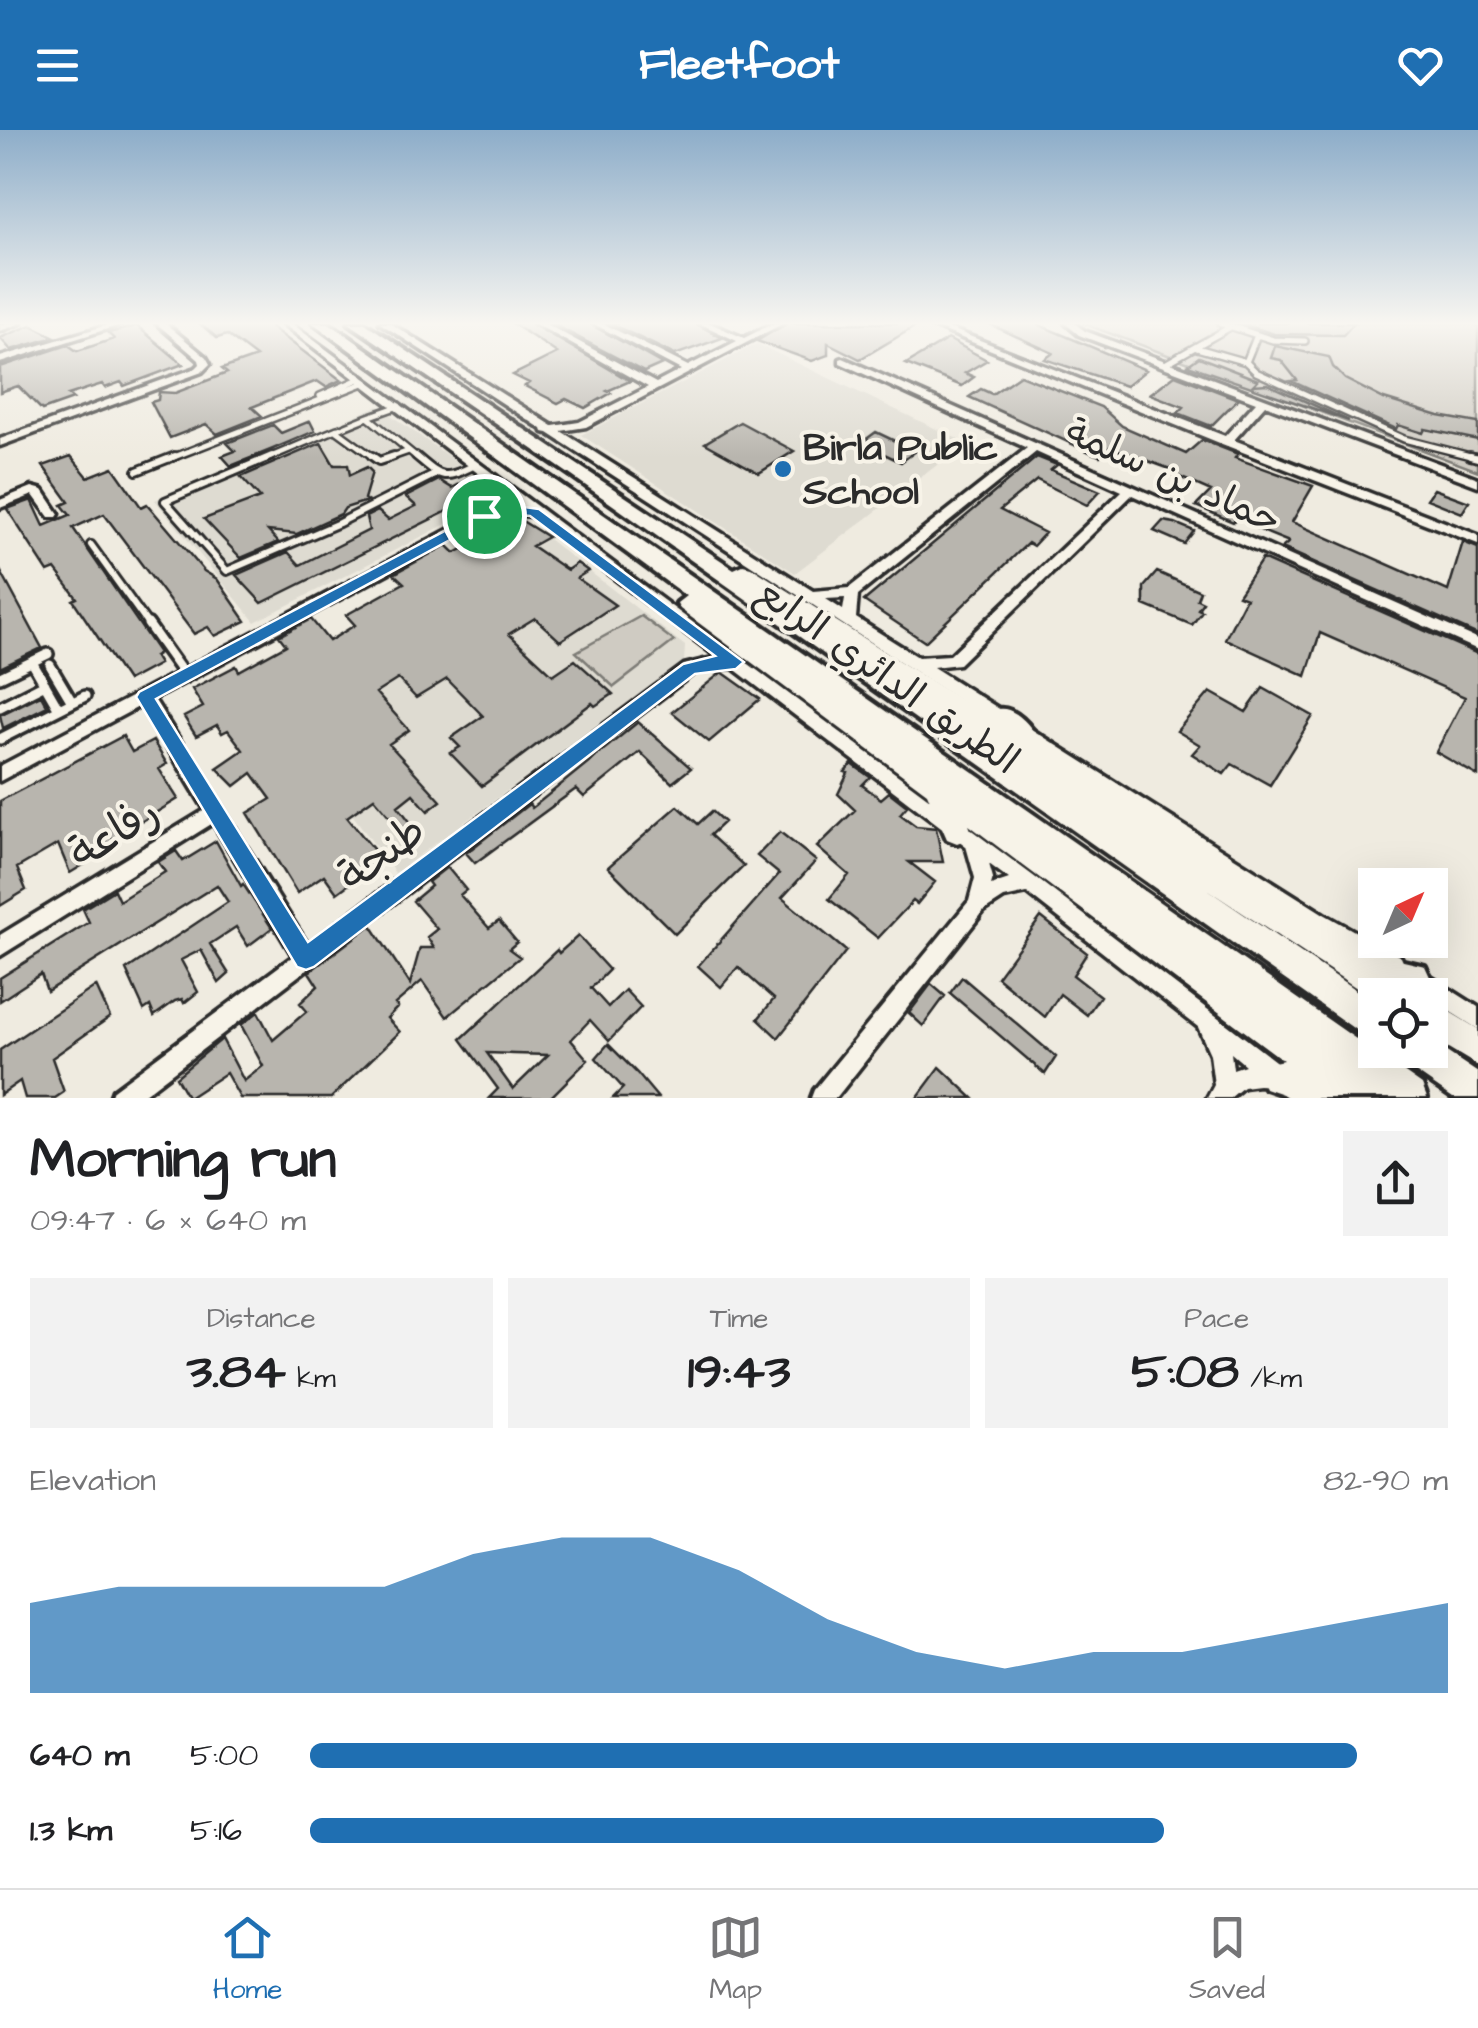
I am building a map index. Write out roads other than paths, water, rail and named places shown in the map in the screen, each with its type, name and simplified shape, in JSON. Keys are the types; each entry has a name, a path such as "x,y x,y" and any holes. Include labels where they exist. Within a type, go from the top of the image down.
{"main road":[{"name":"الطريق الدائري الرابع","path":"383,368 1408,1098"},
{"name":"الطريق الدائري الرابع","path":"424,368 1358,1012"},
{"path":"692,554 744,572 790,600 1345,961 1386,978"},
{"path":"658,565 676,591 701,614 1363,1098"},
{"path":"1003,717 1056,773"},
{"path":"932,784 965,837"},
{"path":"1448,1029 1478,1049"},
{"path":"1440,1068 1478,1094"},
{"path":"1291,1087 1354,1098"}],"street":[{"path":"0,443 201,368"},
{"name":"الطريق الدائري الرابع","path":"347,368 1030,884 1291,1087"},
{"name":"الطريق الدائري الرابع","path":"453,368 962,690 1317,921 1394,978"},
{"path":"621,368 656,387"},
{"path":"684,368 688,370"},
{"path":"547,430 582,424 692,368"},
{"name":"حماد بن سلمة","path":"859,368 1478,645"},
{"path":"1042,368 1478,540"},
{"path":"1176,368 1478,482"},
{"path":"1226,442 1263,401"},
{"path":"572,446 572,435 582,424"},
{"path":"813,595 852,593 1035,447"},
{"path":"484,516 498,502 501,486"},
{"path":"917,662 954,660 1131,489"},
{"path":"0,504 32,491 54,514"},
{"path":"0,774 484,516 509,510 534,512"},
{"path":"850,618 852,593"},
{"path":"689,669 699,634"},
{"path":"954,660 962,690"},
{"name":"طنجة","path":"121,1098 689,669 707,663 736,662"},
{"path":"145,697 306,959"},
{"name":"رفاعة","path":"0,946 216,812"},
{"path":"965,837 984,878 977,905"},
{"path":"822,1098 977,905 1000,890 1030,884"},
{"name":"الطريق الدائري الرابع","path":"1448,1005 1478,1019"},
{"path":"1205,1021 1220,1052 1222,1092"},
{"path":"1222,1092 1247,1073 1291,1087"}],"lane":[{"path":"1252,368 1392,434 1476,458"},
{"path":"137,471 363,380"},
{"path":"399,406 165,501 227,571 339,523 436,474"},
{"path":"368,417 436,474 451,476 474,465"},
{"path":"337,428 379,461 408,452"},
{"path":"91,545 185,676"},
{"path":"0,677 32,662 49,659 72,702"},
{"path":"32,662 59,709"},
{"path":"0,707 45,684"},
{"path":"0,739 85,696"}],"place":[{"name":"Birla Public School","path":"783,469"}]}
